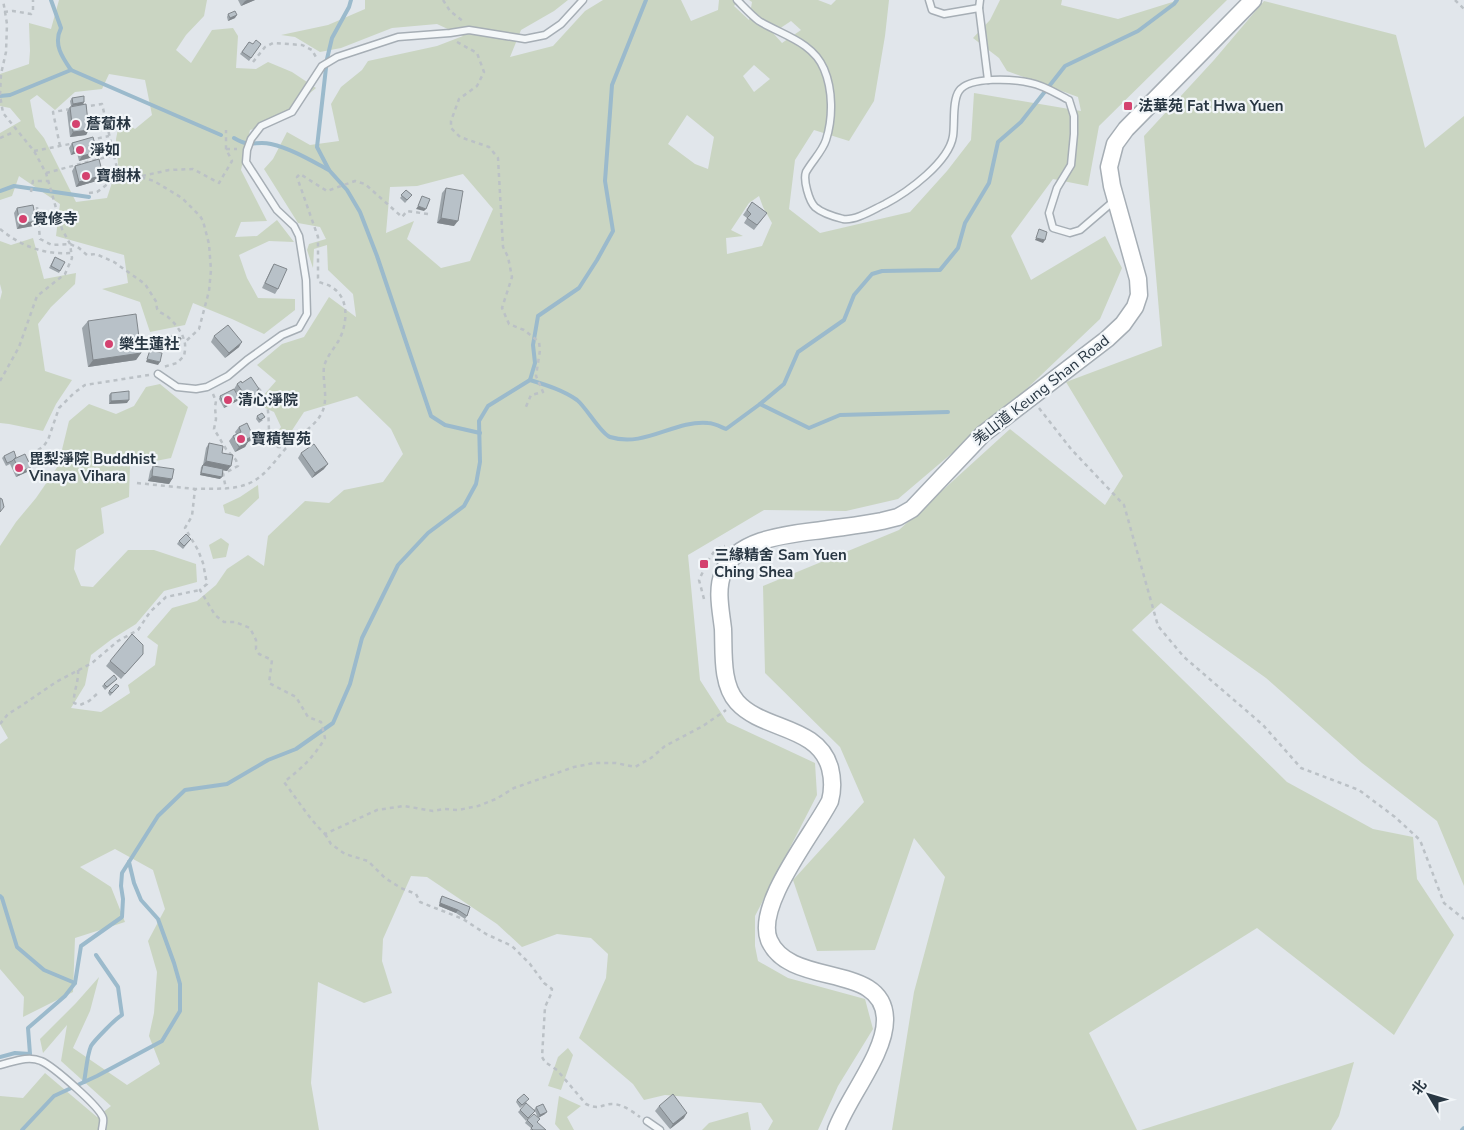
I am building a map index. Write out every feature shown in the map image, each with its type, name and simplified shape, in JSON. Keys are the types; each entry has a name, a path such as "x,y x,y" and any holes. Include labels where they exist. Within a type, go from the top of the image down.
{"main road":[{"name":"羗山道 Keung Shan Road","path":"836,1130 882,1039 884,1012 880,999 864,985 796,965 778,952 770,942 767,928 771,903 781,882 830,801 832,774 826,758 816,745 801,735 749,712 738,704 732,695 727,681 725,659 720,594 722,573 735,555 750,546 769,539 882,521 905,514 917,505 947,470 983,434 1114,332 1135,308 1139,295 1138,279 1109,167 1112,152 1119,138 1253,0"}],"lane":[{"path":"158,374 178,386 196,389 207,388 228,376 275,340 299,328 308,314 306,280 299,236 294,226 278,210 246,162 247,150 251,139 261,126 292,112 322,66 338,57 398,37 446,34 469,30 525,39 545,35 561,24 583,0"},
{"path":"737,0 758,20 812,51 824,68 830,89 832,111 826,140 806,173 806,187 814,206 845,219 859,216 903,194 934,168 945,153 953,138 955,100 959,91 967,84 980,80 1032,83 1069,100 1074,116 1071,164 1057,188 1049,214 1053,228 1070,234 1080,230 1116,199"},
{"path":"929,0 932,10 944,14 979,8"},
{"path":"980,0 979,8 988,80"},
{"path":"0,1065 25,1058 41,1061 81,1093 103,1118 102,1130"},
{"path":"647,1121 660,1130"}],"path":[{"path":"0,381 19,347 37,296 65,274 72,258 70,244 62,229 46,173 34,151 3,113 0,96 1,74 6,52 7,24 3,0"},
{"path":"4,12 13,11 31,14 33,11 33,0"},
{"path":"443,0 450,11 468,23"},
{"path":"1454,0 1464,9"},
{"path":"0,10 3,6"},
{"path":"446,34 477,53 484,72 477,86 459,99 451,128 460,137 489,147 498,158 503,247 508,257 512,277 502,308 509,324 524,330 539,342 540,350 536,376 543,392 531,395 525,409"},
{"path":"253,62 265,47 273,43 283,43 302,45 312,50 322,66"},
{"path":"60,146 52,112 102,104 120,181"},
{"path":"89,193 98,192 109,183 168,170 193,169 220,183 232,162 226,148 226,130"},
{"path":"0,138 14,132"},
{"path":"85,141 110,136"},
{"path":"34,151 76,143"},
{"path":"226,148 237,149"},
{"path":"46,173 114,155"},
{"path":"137,483 195,489 232,489 251,483 267,471 286,448 320,416 326,402 323,378 325,364 339,340 346,311 342,296 333,287 319,282 318,237 297,177 300,174 327,191 355,181 365,184 402,217 407,211 428,214"},
{"path":"140,177 154,181 182,198 203,221 210,252 209,292 199,329 185,342"},
{"path":"32,192 33,181 49,181"},
{"path":"31,454 43,447 48,440 59,408 74,392 85,385 158,374 164,366 177,363 184,356 185,342 181,332 167,316 158,312 156,308 157,303 145,284 114,262 96,254 86,254 70,244 52,245 40,239 37,207"},
{"path":"0,229 15,240 36,250 56,254 71,253"},
{"path":"226,489 224,474 238,466 236,460 226,449 214,429 216,419 214,407 216,401 213,394 227,385 230,380 228,376"},
{"path":"256,386 265,397 270,440 278,447 286,448"},
{"path":"1031,398 1072,449 1124,505 1158,626 1184,657 1264,724 1301,768 1359,790 1420,840 1444,903 1464,919"},
{"path":"0,724 8,714 56,682 92,663 118,641 138,630 150,612 166,597 200,590 206,584 203,564 198,550 185,528 192,516 195,489"},
{"path":"200,590 215,615 224,622 235,622 250,628 256,640 256,649 259,654 272,660 269,683 296,697 302,704 308,717 321,722 326,738 317,753 304,767 284,782 313,823 325,834 331,844 345,854 368,861 385,878 401,888 416,894 420,902 463,920 486,934 512,946 530,964 544,984 552,989 552,994 545,1008 542,1057 544,1062 557,1070 586,1104 601,1108 613,1104 625,1107 647,1121"},
{"path":"78,670 79,680 74,703 80,705 89,702 98,693"},
{"path":"325,834 377,810 404,806 433,811 444,809 458,810 478,806 496,799 514,788 574,767 594,763 634,767 651,758 665,746 703,726 727,709"}],"green space":[{"path":"59,0 207,0 204,16 186,35 176,50 191,63 212,30 233,28 238,36 236,68 256,69 268,62 292,72 316,88 274,123 250,130 241,170 267,221 241,222 235,237 257,236 277,220 294,242 269,241 239,255 247,278 258,298 295,299 295,310 264,334 193,303 185,325 150,332 140,302 102,289 128,283 124,255 56,236 60,204 19,176 12,196 0,200 0,133 21,121 10,108 0,106 0,74 29,64 29,23 51,29","holes":["109,74 145,80 152,115 135,129 120,119 116,139 118,164 107,198 76,202 44,138 35,127 30,100 37,95 55,110 75,92 102,89"]},
{"path":"365,0 568,0 554,11 521,30 510,57 553,46 585,11 603,0 681,0 691,21 718,10 719,0 739,0 734,6 749,20 752,2 749,0 818,0 831,5 836,0 889,0 874,101 849,141 814,130 795,160 789,209 820,233 910,212 947,171 971,140 974,93 1081,111 1078,97 1007,71 999,58 973,38 990,20 1000,0 1062,0 1061,5 1118,19 1179,0 1227,0 1099,126 1088,186 1053,179 1011,236 1031,280 1105,236 1122,268 1100,319 1017,398 898,499 846,511 764,510 688,555 700,680 727,722 815,763 817,795 755,916 755,946 758,961 788,978 865,999 873,1029 838,1086 818,1130 768,1130 773,1121 761,1103 665,1095 644,1100 633,1084 579,1038 606,978 608,954 591,938 557,934 522,947 497,924 427,877 411,876 383,939 382,961 392,993 364,1003 318,982 311,1083 319,1130 0,1130 0,1096 23,1098 45,1073 97,1117 111,1106 61,1061 67,1025 43,1053 40,1039 99,977 90,1011 73,1048 127,1085 160,1064 149,1036 154,1013 157,972 148,941 165,909 153,870 115,849 80,867 111,887 125,922 75,938 73,992 23,1017 24,997 0,969 0,744 8,738 0,724 0,546 58,466 69,421 89,404 116,414 134,406 146,387 160,384 188,407 171,458 130,466 129,497 101,508 104,533 76,550 74,569 81,586 93,587 128,550 154,550 196,564 197,582 164,591 136,624 91,655 85,685 71,708 101,712 130,693 128,685 155,665 158,645 147,637 172,608 197,601 216,585 227,569 248,555 264,566 268,536 305,501 329,503 344,490 383,482 403,454 391,429 357,396 304,412 289,435 268,445 281,427 274,412 256,404 276,381 257,365 282,344 304,337 329,297 356,317 353,294 328,270 327,245 314,249 313,268 307,250 309,244 326,239 320,227 298,223 264,169 273,159 287,132 310,145 339,141 331,104 341,87 362,70 368,61 437,46 463,36 437,24 392,28 341,48 320,52 295,37 281,35 328,25 365,9","holes":["791,21 801,30 782,43 773,33","754,65 770,79 754,92 743,76","687,115 714,137 708,169 695,164 668,144","463,174 493,209 470,261 441,268 407,239 414,221 386,233 390,187 417,186","759,196 772,223 762,246 727,254 726,238 743,236 731,230 749,203"]},
{"path":"1264,1 1396,35 1425,148 1464,116 1464,886 1437,821 1362,763 1266,678 1161,603 1132,630 1287,782 1373,829 1413,837 1417,879 1454,935 1394,1035 1257,928 1089,1033 1137,1130 892,1130 914,992 945,877 914,838 875,950 817,951 793,880 864,802 840,747 765,673 763,586 899,530 1010,429 1105,505 1123,476 1066,382 1162,346 1144,136 1214,60"},
{"path":"33,238 44,279 76,273 75,284 51,307 38,324 45,371 72,380 56,404 43,431 0,423 0,300 2,292 0,284 0,241 11,245"},
{"path":"258,485 259,498 239,517 225,513 223,505"},
{"path":"221,538 229,544 226,557 213,559 209,545"},
{"path":"568,1048 573,1055 561,1090 548,1086 558,1057"},
{"path":"1354,1062 1339,1116 1331,1130 1141,1130"},
{"path":"559,1096 581,1106 567,1117 574,1130 560,1130 555,1124"},
{"path":"748,1112 751,1130 702,1130 709,1123"}],"building":[{"path":"235,11 237,15 230,18 228,14"},
{"path":"256,40 261,44 251,58 242,52 249,42 253,44"},
{"path":"84,96 84,102 73,104 72,98"},
{"path":"86,104 89,130 73,132 70,107"},
{"path":"93,137 97,152 82,156 80,148 74,150 72,143"},
{"name":"寶樹林","path":"99,159 103,175 79,182 75,166"},
{"path":"446,188 463,191 458,221 441,218"},
{"path":"406,190 412,195 407,200 401,195"},
{"path":"422,196 430,199 426,209 418,206"},
{"path":"752,202 767,213 757,225 747,218 751,214 747,210"},
{"path":"33,205 36,221 20,224 17,208"},
{"path":"1039,229 1047,232 1045,240 1036,238"},
{"path":"55,257 65,262 60,271 51,266"},
{"path":"274,264 287,269 278,289 265,283"},
{"name":"樂生蓮社","path":"136,314 141,353 93,360 88,321"},
{"path":"228,325 242,342 229,353 214,336"},
{"path":"171,336 181,338 179,347 168,344"},
{"path":"150,350 162,353 160,362 147,359"},
{"path":"251,377 260,394 251,400 237,384"},
{"name":"清心淨院","path":"234,389 239,398 225,406 220,396"},
{"path":"129,391 129,400 111,401 111,393"},
{"path":"262,413 265,417 260,420 257,416"},
{"path":"247,423 253,436 247,439 248,442 239,447 233,436 241,432 239,427"},
{"path":"209,443 223,446 222,453 233,455 231,466 206,461"},
{"path":"314,444 328,464 315,473 301,453"},
{"path":"14,451 16,457 7,463 4,456"},
{"path":"25,454 31,467 20,472 14,459"},
{"path":"203,465 223,469 222,477 201,473"},
{"path":"153,466 174,469 172,479 152,476"},
{"path":"0,498 4,507 0,512"},
{"path":"186,534 191,539 184,546 179,541"},
{"path":"132,634 143,645 143,654 125,674 110,661"},
{"path":"114,675 117,679 107,687 104,684"},
{"path":"116,684 119,686 112,693 109,691"},
{"path":"442,896 470,907 467,916 458,910 440,903"},
{"path":"524,1094 529,1099 522,1105 517,1100"},
{"path":"673,1094 687,1113 673,1124 659,1106"},
{"path":"526,1103 535,1111 528,1118 520,1110"},
{"path":"543,1104 547,1112 540,1115 536,1107"},
{"path":"534,1114 540,1119 537,1122 546,1130 533,1130 531,1128 533,1126 527,1120"}],"waterway":[{"path":"51,0 61,28 58,45 71,70"},
{"path":"351,0 332,38 327,59 317,147 329,170 347,190 360,212 377,256 431,416 445,425 480,433"},
{"path":"0,1057 15,1053 30,1054 28,1028 65,996 75,983 81,946 122,917 122,873 158,816 185,790 227,784 268,760 296,749 333,723 350,684 362,638 398,565 428,533 464,506 476,484 480,462 479,421 488,406 530,380 535,363 533,345 538,316 579,288 613,231 605,181 612,85 646,0"},
{"path":"760,404 784,384 798,352 844,320 854,295 872,274 882,271 940,270 958,248 965,223 989,183 998,142 1021,122 1065,66 1138,31 1177,0"},
{"path":"0,96 10,95 71,70 221,135"},
{"path":"234,138 250,144 265,143 279,146 329,170"},
{"path":"0,191 14,186 89,197"},
{"path":"530,380 572,396 581,403 606,435 623,439 647,437 695,423 710,423 726,429 760,404 809,428 840,415 948,412"},
{"path":"22,1130 54,1096 97,1076 162,1041 180,1011 180,984 174,963 158,919 141,900 134,883 129,862"},
{"path":"0,896 17,947 44,970 75,983"},
{"path":"84,1082 91,1046 122,1015 118,987 96,955"}],"place":[{"name":"法華苑 Fat Hwa Yuen","path":"1128,106"},
{"name":"薝蔔林","path":"76,124"},
{"name":"淨如","path":"80,150"},
{"name":"寶樹林","path":"86,176"},
{"name":"覺修寺","path":"23,219"},
{"name":"樂生蓮社","path":"109,344"},
{"name":"清心淨院","path":"228,400"},
{"name":"寶積智苑","path":"241,439"},
{"name":"毘梨淨院 Buddhist Vinaya Vihara","path":"19,468"},
{"name":"三緣精舍 Sam Yuen Ching Shea","path":"704,564"}]}
